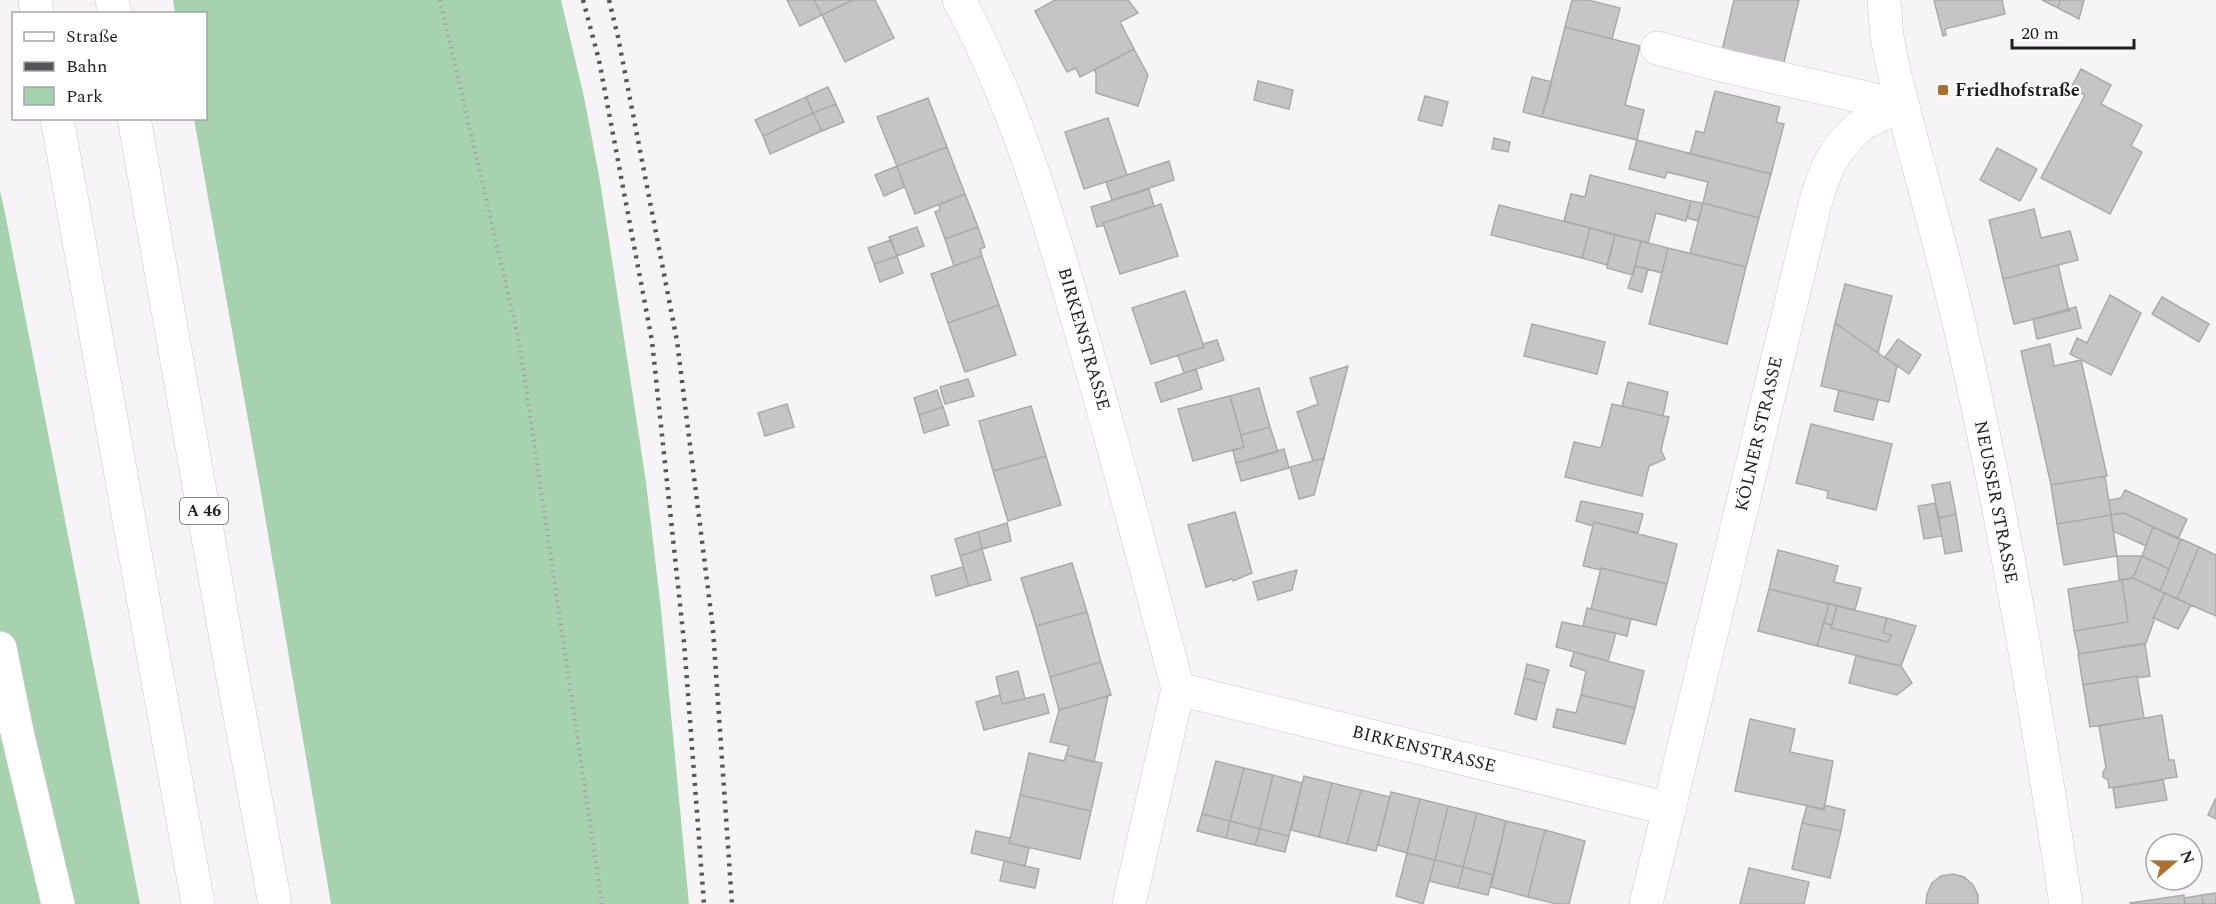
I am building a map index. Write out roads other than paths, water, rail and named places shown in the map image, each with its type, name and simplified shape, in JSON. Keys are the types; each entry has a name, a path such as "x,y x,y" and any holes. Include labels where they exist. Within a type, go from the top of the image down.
{"main road":[{"name":"BIRKENSTRASSE","path":"959,0 1003,90 1041,192 1112,440 1178,690 1130,904"},
{"path":"1657,48 1725,66 1903,106 1887,37 1884,0"},
{"name":"KÖLNER STRASSE","path":"1646,904 1824,173 1838,148 1858,127 1903,106"},
{"name":"NEUSSER STRASSE","path":"1903,106 1950,285 1989,465 2012,580 2066,904"},
{"path":"57,120 198,904"},
{"name":"A 46","path":"134,120 275,904"},
{"path":"0,648 17,732 58,904"},
{"name":"BIRKENSTRASSE","path":"1178,690 1670,809"}],"railway":[{"path":"583,0 599,60 652,341 684,642 704,904"},
{"path":"609,0 677,341 713,629 732,904"}],"place":[{"name":"Friedhofstraße","path":"1943,90"}]}
